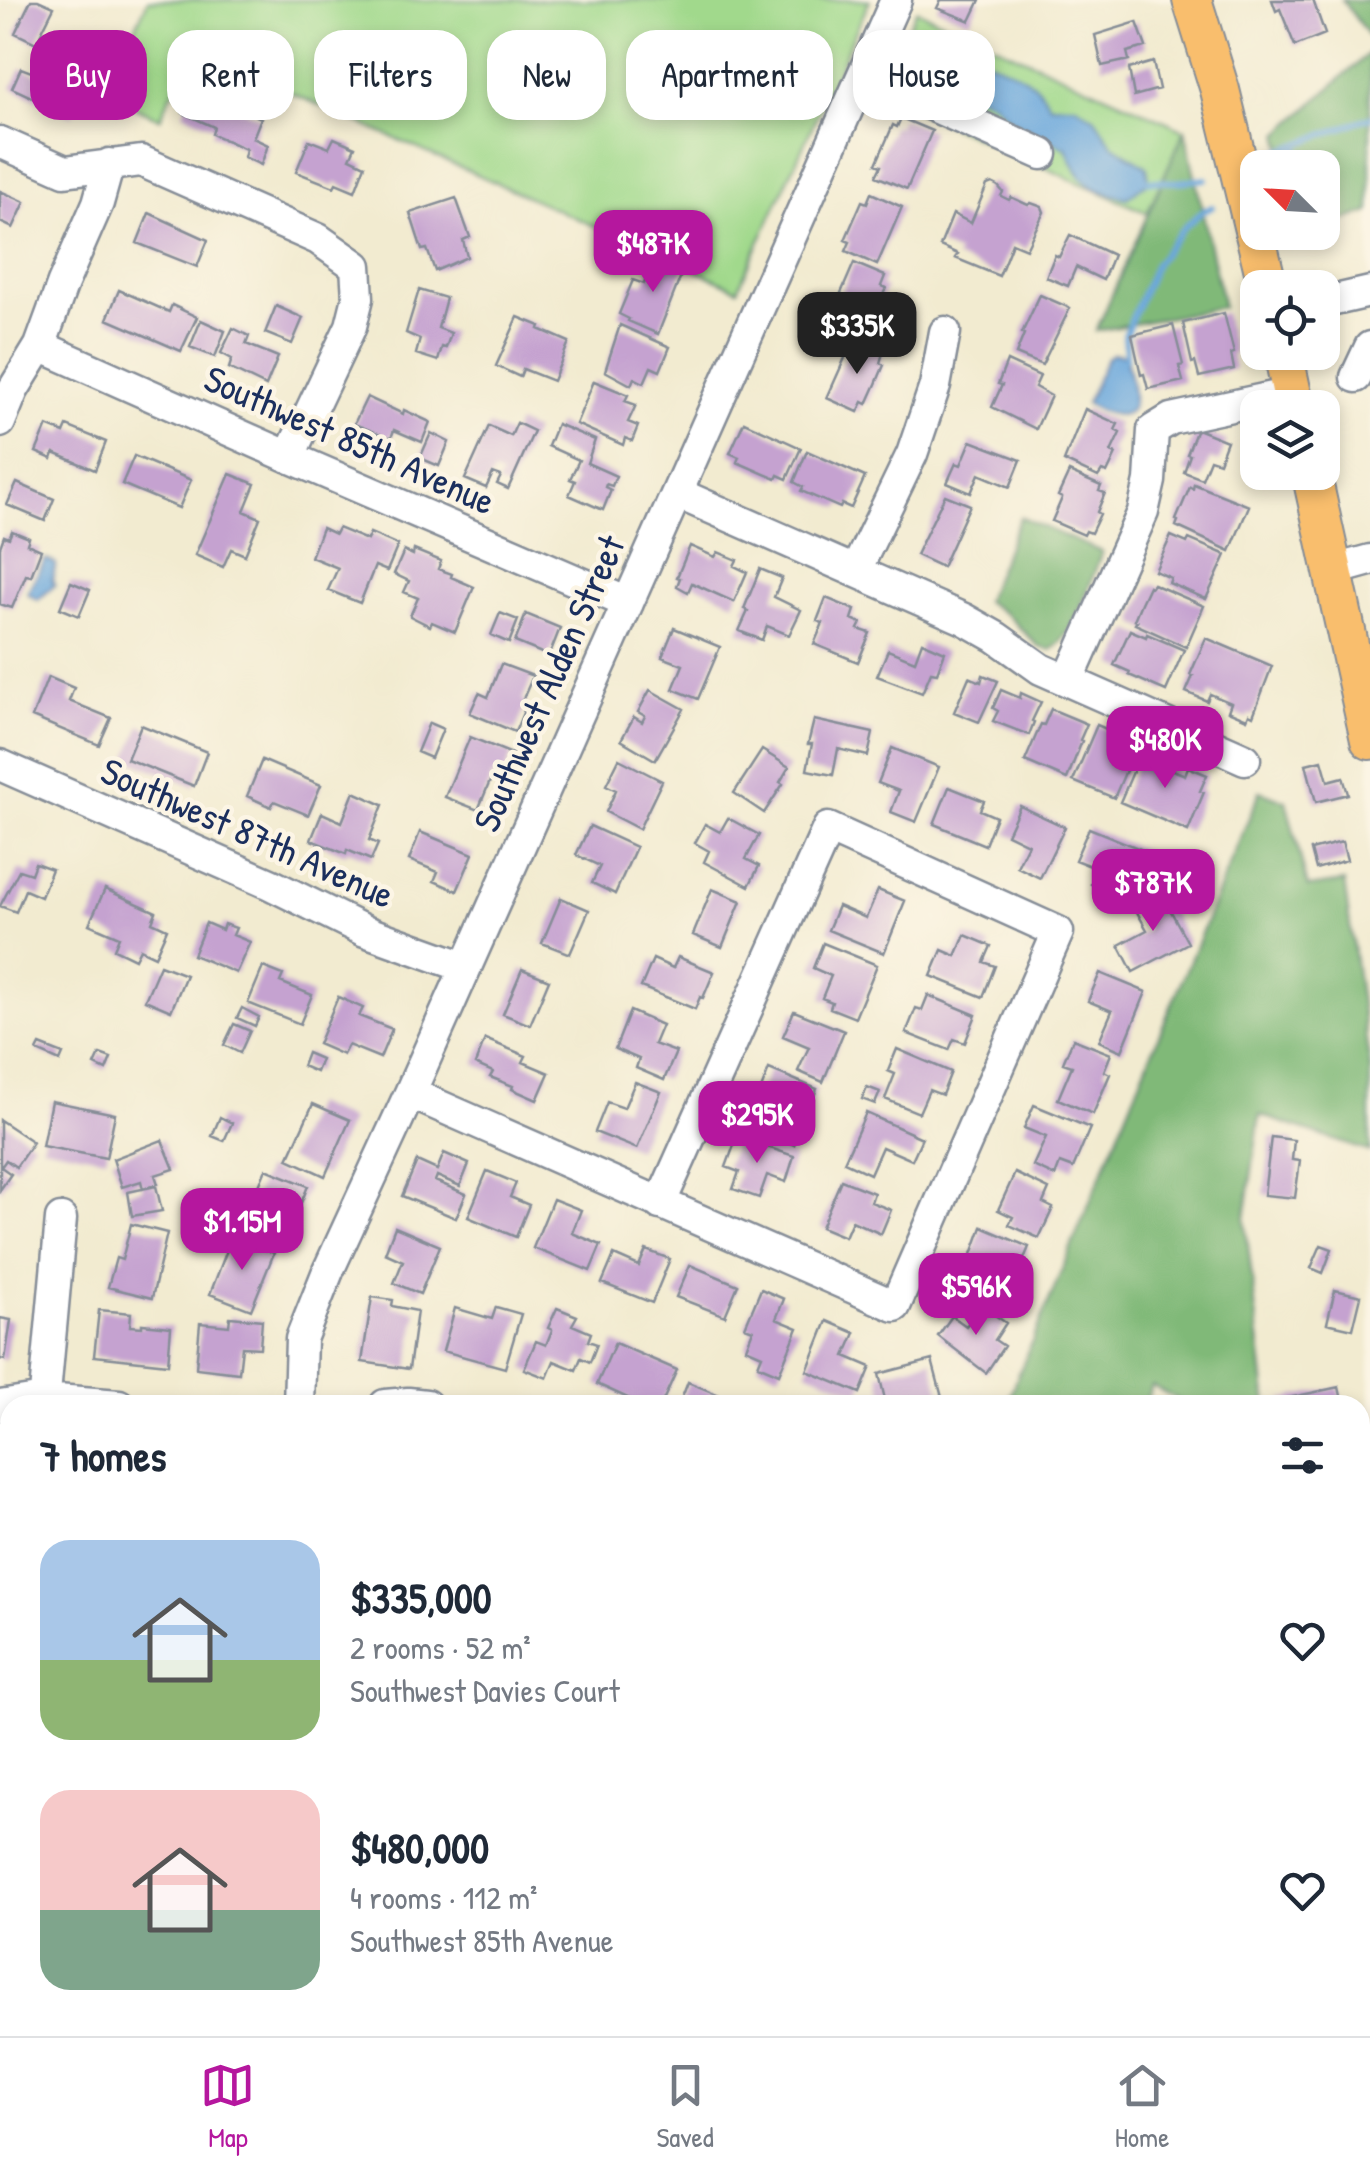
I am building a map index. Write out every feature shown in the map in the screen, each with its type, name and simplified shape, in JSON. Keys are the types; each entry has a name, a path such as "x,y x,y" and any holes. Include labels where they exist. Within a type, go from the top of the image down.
{"main road":[{"path":"1192,0 1229,124 1264,270"},
{"path":"1319,490 1352,565 1370,740"}],"street":[{"name":"Southwest Alden Street","path":"883,30 896,0"},
{"name":"Southwest Alden Street","path":"299,1395 301,1339 328,1272 853,97"},
{"path":"966,120 1042,154"},
{"path":"0,142 65,171 141,162 318,239 356,266 358,298 351,326 289,458"},
{"path":"0,422 13,390 40,346 98,203 109,164"},
{"path":"1340,299 1370,292"},
{"path":"856,570 912,454 936,386 945,332"},
{"name":"Southwest 85th Avenue","path":"40,346 628,603"},
{"path":"1356,377 1370,347"},
{"path":"1068,680 1142,512 1150,482 1153,430 1171,419 1240,408"},
{"path":"677,493 964,619 1041,669 1246,759"},
{"name":"Southwest 87th Avenue","path":"0,764 270,884 365,931 465,967"},
{"path":"410,1093 660,1204 896,1306 1058,932 828,828 660,1204"},
{"path":"45,1395 60,1219"}],"green space":[{"path":"148,0 870,0 833,81 833,30 626,30 626,120 815,120 738,289 353,120 467,120 467,30 314,30 314,103 294,94 294,30 167,30 167,104 160,118 147,112 147,30 134,30"},
{"path":"1342,0 1370,0 1370,38"},
{"path":"916,10 961,30 907,30"},
{"path":"995,45 1185,130 1147,213 938,120 995,120"},
{"path":"1370,52 1370,212 1340,222 1340,150 1283,150 1279,134"},
{"path":"1185,130 1223,307 1096,331"},
{"path":"1020,517 1102,552 1075,619 1051,650 1039,647 1008,616 985,601"},
{"path":"1260,791 1286,801 1308,887 1344,882 1370,1068 1370,1152 1260,1115 1245,1219 1266,1395 1169,1395 1152,1386 1148,1395 1010,1395"}],"water":[{"path":"995,63 1035,85 1050,105 1075,105 1095,118 1112,144 1147,167 1149,181 1127,198 1104,192 1082,178 1066,148 1012,121 995,104"},
{"path":"1112,354 1126,358 1133,390 1131,408 1121,415 1086,403"},
{"path":"46,559 56,564 52,580 55,585 38,600 27,593"}],"building":[{"path":"31,0 54,7 42,30 30,30 30,40 15,33"},
{"path":"941,0 980,0 970,21 937,8"},
{"path":"1272,0 1313,0 1325,34 1295,46 1280,9 1276,11"},
{"path":"1137,22 1146,47 1127,52 1129,60 1102,66 1095,35"},
{"path":"1153,62 1159,89 1134,96 1129,69"},
{"path":"21,68 30,72 30,96 12,88"},
{"path":"198,120 260,120 253,138 268,145 261,165 244,157 246,149 212,134 214,127"},
{"path":"900,120 906,120 932,131 907,189 876,176 881,166 876,164 893,125 897,127"},
{"path":"334,138 355,147 350,158 365,165 355,191 296,172 309,140 329,148"},
{"path":"992,183 1003,192 1001,196 1042,207 1044,212 1026,249 1012,243 999,276 955,258 958,254 940,246 953,214 971,223 987,185"},
{"path":"0,191 25,202 13,228 0,222"},
{"path":"871,193 902,207 877,265 846,251 850,242 845,240 862,201 867,203"},
{"path":"456,198 470,237 463,240 467,257 435,271 427,249 422,250 410,213"},
{"path":"149,213 208,240 197,267 137,243"},
{"path":"1070,235 1113,255 1103,280 1076,267 1068,286 1046,277 1055,255 1059,257"},
{"path":"667,255 686,263 658,334 619,314 633,280 644,284 653,261 663,265"},
{"path":"854,263 885,276 881,286 886,288 869,327 864,325 860,335 829,321"},
{"path":"119,290 169,312 172,305 197,317 181,351 107,319"},
{"path":"419,290 446,298 438,328 451,333 438,361 416,354 420,339 406,333"},
{"path":"1040,295 1070,308 1042,365 1016,354"},
{"path":"276,306 303,318 292,344 265,333"},
{"path":"1224,313 1234,369 1199,377 1183,323"},
{"path":"518,317 569,342 553,381 523,369 520,377 496,366"},
{"path":"201,320 225,331 215,357 190,347"},
{"path":"620,325 670,347 660,371 651,367 644,383 634,378 631,385 605,371"},
{"path":"1173,325 1183,381 1148,389 1132,335"},
{"path":"233,328 249,336 246,344 278,357 266,386 229,368 232,359 221,353"},
{"path":"853,340 883,353 880,363 884,365 867,404 863,402 858,412 827,398"},
{"path":"1007,361 1040,376 1035,387 1051,396 1036,429 992,407"},
{"path":"594,381 628,395 625,401 636,405 628,422 638,426 632,441 625,438 623,445 576,424"},
{"path":"367,397 430,422 422,442 394,430 391,438 354,424"},
{"path":"1085,409 1118,424 1115,430 1120,433 1107,473 1102,471 1098,477 1064,461"},
{"path":"744,422 801,448 787,479 778,475 776,479 737,462 739,457 730,453"},
{"path":"517,423 534,431 508,489 497,484 501,476 493,473 486,488 465,479 489,426 511,436"},
{"path":"557,424 595,440 587,463 616,476 612,486 606,484 611,490 603,510 569,495 575,481 570,479 579,460 548,446"},
{"path":"47,426 64,433 67,426 106,442 95,470 54,453 52,459 36,452"},
{"path":"1197,429 1227,441 1219,462 1210,459 1202,479 1184,472"},
{"path":"431,433 449,442 439,466 420,458"},
{"path":"971,441 1021,460 1010,487 979,474 971,493 947,483 956,463 961,465"},
{"path":"807,451 865,477 851,508 842,504 840,508 801,491 803,487 794,482"},
{"path":"134,456 191,480 179,508 122,484"},
{"path":"1069,472 1101,486 1099,491 1105,493 1091,533 1086,531 1084,535 1052,521"},
{"path":"230,474 255,484 244,511 260,518 245,555 231,549 223,567 195,555"},
{"path":"17,483 54,499 45,521 7,505"},
{"path":"1194,484 1249,506 1230,551 1176,526"},
{"path":"945,495 970,505 942,567 916,555"},
{"path":"322,528 335,534 338,528 367,540 370,533 398,545 387,571 375,566 360,603 328,590 338,568 311,557"},
{"path":"12,531 29,538 27,544 41,550 12,608 0,604 0,547 4,536 9,538"},
{"path":"1171,536 1187,543 1189,539 1226,555 1206,599 1169,583 1171,578 1155,571"},
{"path":"690,546 715,557 718,552 737,560 734,566 747,572 734,602 692,583 688,592 677,586"},
{"path":"414,550 441,561 438,569 474,587 455,632 410,616 418,598 404,592 409,581 394,574 404,551 413,555"},
{"path":"760,569 782,578 774,597 801,610 789,635 767,626 762,640 739,631"},
{"path":"71,582 90,590 79,616 60,608"},
{"path":"1153,584 1204,606 1186,647 1135,624 1141,603"},
{"path":"826,598 855,610 852,619 861,623 858,629 870,633 858,662 814,644 823,623 817,621"},
{"path":"500,613 518,620 509,643 491,635"},
{"path":"526,614 560,628 549,656 515,642"},
{"path":"674,628 720,647 698,699 673,689 683,665 662,657"},
{"path":"1130,630 1184,650 1166,691 1114,665"},
{"path":"1206,638 1272,666 1253,716 1249,714 1247,719 1228,711 1231,703 1210,694 1207,701 1186,692"},
{"path":"922,642 945,652 937,673 931,672 922,693 877,676 888,650 915,661"},
{"path":"501,664 533,676 515,732 470,713 479,693 488,697"},
{"path":"983,675 998,681 979,722 954,712 969,677 981,682"},
{"path":"48,677 74,688 69,701 111,718 99,745 32,717"},
{"path":"650,690 684,709 655,760 621,740 634,717 642,722 645,716 638,712"},
{"path":"1001,690 1041,702 1029,735 993,721 998,711 993,708"},
{"path":"1051,709 1087,724 1067,779 1025,761"},
{"path":"814,720 873,733 868,756 838,749 833,775 807,770"},
{"path":"429,723 443,729 431,758 417,752"},
{"path":"141,725 207,752 194,786 127,759"},
{"path":"1097,725 1138,743 1114,798 1073,781"},
{"path":"470,737 512,754 502,778 493,774 478,810 445,797"},
{"path":"892,748 939,767 916,822 891,812 899,791 878,783"},
{"path":"762,750 789,767 764,813 734,793"},
{"path":"1145,750 1166,759 1163,766 1185,775 1188,767 1207,775 1188,831 1120,802"},
{"path":"619,759 662,781 639,829 606,812 616,790 606,785"},
{"path":"262,760 321,785 308,815 274,801 271,807 247,796"},
{"path":"1322,760 1328,781 1343,777 1348,794 1316,802 1306,764"},
{"path":"949,787 984,801 980,810 996,817 985,845 934,824"},
{"path":"354,792 383,805 369,840 378,844 371,860 311,840 322,813 342,822"},
{"path":"1020,806 1065,827 1040,878 1017,867 1028,844 1007,834"},
{"path":"728,818 759,835 746,859 759,866 749,886 704,862 709,851 695,843 705,824 720,832"},
{"path":"590,826 636,847 615,894 592,883 600,866 576,855"},
{"path":"1089,828 1155,855 1139,893 1115,883 1110,893 1091,884 1098,869 1075,860"},
{"path":"420,832 473,854 457,891 434,881 438,872 409,860"},
{"path":"1342,842 1347,860 1316,869 1311,850"},
{"path":"35,863 52,869 41,897 25,890 16,912 0,906 19,870 31,874"},
{"path":"105,889 156,912 152,922 167,929 155,956 140,949 135,959 114,949 119,937 89,924"},
{"path":"712,889 741,901 722,947 693,935"},
{"path":"878,890 905,901 884,953 828,930 838,906 866,918"},
{"path":"1160,891 1188,943 1133,972 1119,945 1147,930 1133,905"},
{"path":"561,898 589,910 570,954 542,943"},
{"path":"206,923 222,930 224,924 236,928 233,935 250,942 236,973 193,955"},
{"path":"965,935 991,946 984,962 995,966 983,997 931,976 942,950 956,956"},
{"path":"823,943 877,965 855,1018 830,1008 832,1002 822,998 831,976 813,968"},
{"path":"678,957 714,972 695,1009 641,987 653,959 673,968"},
{"path":"160,965 186,975 171,1011 145,1000"},
{"path":"263,967 283,975 280,982 312,995 300,1024 248,1003"},
{"path":"522,969 549,980 530,1025 503,1014"},
{"path":"1100,973 1146,992 1122,1051 1099,1041 1112,1011 1088,1001"},
{"path":"928,995 976,1015 965,1043 954,1039 949,1050 906,1033 916,1008 922,1010"},
{"path":"338,997 363,1008 359,1016 392,1029 380,1058 348,1045 343,1055 318,1044"},
{"path":"242,1008 259,1017 255,1026 237,1018"},
{"path":"630,1011 662,1025 654,1044 676,1052 664,1080 636,1068 639,1059 615,1049"},
{"path":"794,1011 844,1031 823,1082 798,1071 809,1047 783,1036"},
{"path":"234,1024 250,1031 240,1053 224,1045"},
{"path":"485,1039 526,1056 523,1062 549,1073 537,1100 490,1077 493,1072 475,1064"},
{"path":"1073,1039 1111,1054 1104,1071 1110,1074 1093,1114 1058,1099 1072,1066 1063,1063"},
{"path":"40,1045 63,1054 60,1061 37,1051"},
{"path":"897,1049 951,1072 942,1095 929,1090 919,1113 885,1099 895,1074 888,1071"},
{"path":"307,1053 321,1059 316,1072 302,1066"},
{"path":"100,1054 111,1058 106,1070 95,1065"},
{"path":"769,1069 817,1089 794,1145 769,1134 780,1106 758,1097"},
{"path":"635,1082 661,1092 637,1149 595,1132 607,1102 624,1108"},
{"path":"867,1087 880,1092 875,1104 862,1099"},
{"path":"51,1101 115,1114 106,1158 42,1146"},
{"path":"313,1104 350,1120 325,1176 288,1159"},
{"path":"1034,1105 1090,1128 1073,1168 1060,1163 1055,1176 1033,1166 1046,1137 1024,1128"},
{"path":"866,1113 922,1138 912,1160 882,1147 870,1174 844,1162"},
{"path":"220,1117 232,1123 224,1141 212,1136"},
{"path":"0,1120 33,1142 16,1167 6,1160 1,1167 11,1174 0,1190"},
{"path":"737,1137 794,1156 786,1182 767,1175 759,1198 733,1189 739,1172 726,1167"},
{"path":"1271,1137 1294,1140 1292,1160 1300,1161 1295,1198 1264,1195"},
{"path":"162,1140 174,1169 155,1175 158,1184 143,1189 141,1181 122,1187 113,1159"},
{"path":"444,1153 469,1164 460,1186 437,1176 435,1181 466,1194 456,1218 402,1196 417,1161 437,1170"},
{"path":"266,1169 308,1186 284,1245 241,1229"},
{"path":"487,1171 516,1183 510,1197 529,1205 516,1237 468,1217"},
{"path":"1015,1173 1049,1189 1043,1203 1053,1208 1039,1238 1009,1225 1013,1217 998,1210"},
{"path":"841,1180 874,1193 871,1202 891,1210 881,1234 852,1221 845,1237 821,1227"},
{"path":"156,1186 162,1211 132,1216 128,1192"},
{"path":"553,1199 581,1210 572,1233 601,1245 590,1271 533,1248"},
{"path":"131,1224 167,1233 152,1298 108,1287 116,1258 122,1260"},
{"path":"395,1227 440,1246 420,1294 394,1283 403,1261 385,1253"},
{"path":"982,1227 1029,1247 1004,1307 980,1296 992,1265 971,1257"},
{"path":"232,1237 274,1253 251,1310 210,1294"},
{"path":"1321,1245 1332,1249 1323,1273 1311,1268"},
{"path":"646,1250 670,1259 652,1303 602,1283 614,1255 639,1266"},
{"path":"690,1265 738,1285 725,1316 676,1297"},
{"path":"761,1289 784,1299 776,1319 798,1328 779,1374 758,1365 762,1355 746,1348 753,1330 745,1327"},
{"path":"1335,1290 1361,1296 1353,1329 1327,1323"},
{"path":"372,1297 393,1300 392,1306 417,1311 409,1369 362,1362"},
{"path":"982,1306 1006,1323 995,1340 1004,1346 986,1373 938,1336 952,1316 966,1326"},
{"path":"496,1307 521,1314 505,1368 443,1351 455,1308 492,1319"},
{"path":"557,1308 577,1316 572,1325 591,1333 588,1341 597,1344 590,1362 581,1358 576,1370 554,1361 547,1378 524,1369 536,1341 546,1345"},
{"path":"99,1310 131,1313 130,1326 171,1327 168,1364 94,1356"},
{"path":"230,1317 262,1320 260,1348 242,1347 239,1373 196,1368 200,1323 229,1326"},
{"path":"0,1318 11,1320 5,1360 0,1359"},
{"path":"827,1321 855,1333 845,1356 871,1367 860,1393 807,1371"},
{"path":"615,1343 677,1370 666,1395 621,1395 597,1384"},
{"path":"932,1360 941,1395 884,1395 879,1374"},
{"path":"688,1382 719,1395 683,1395"},
{"path":"1339,1387 1341,1395 1302,1395"}],"waterway":[{"path":"1283,150 1370,117"},
{"path":"1297,150 1299,145"},
{"path":"1149,181 1206,179"},
{"path":"1126,358 1125,335 1155,264 1183,228 1212,207"}]}
